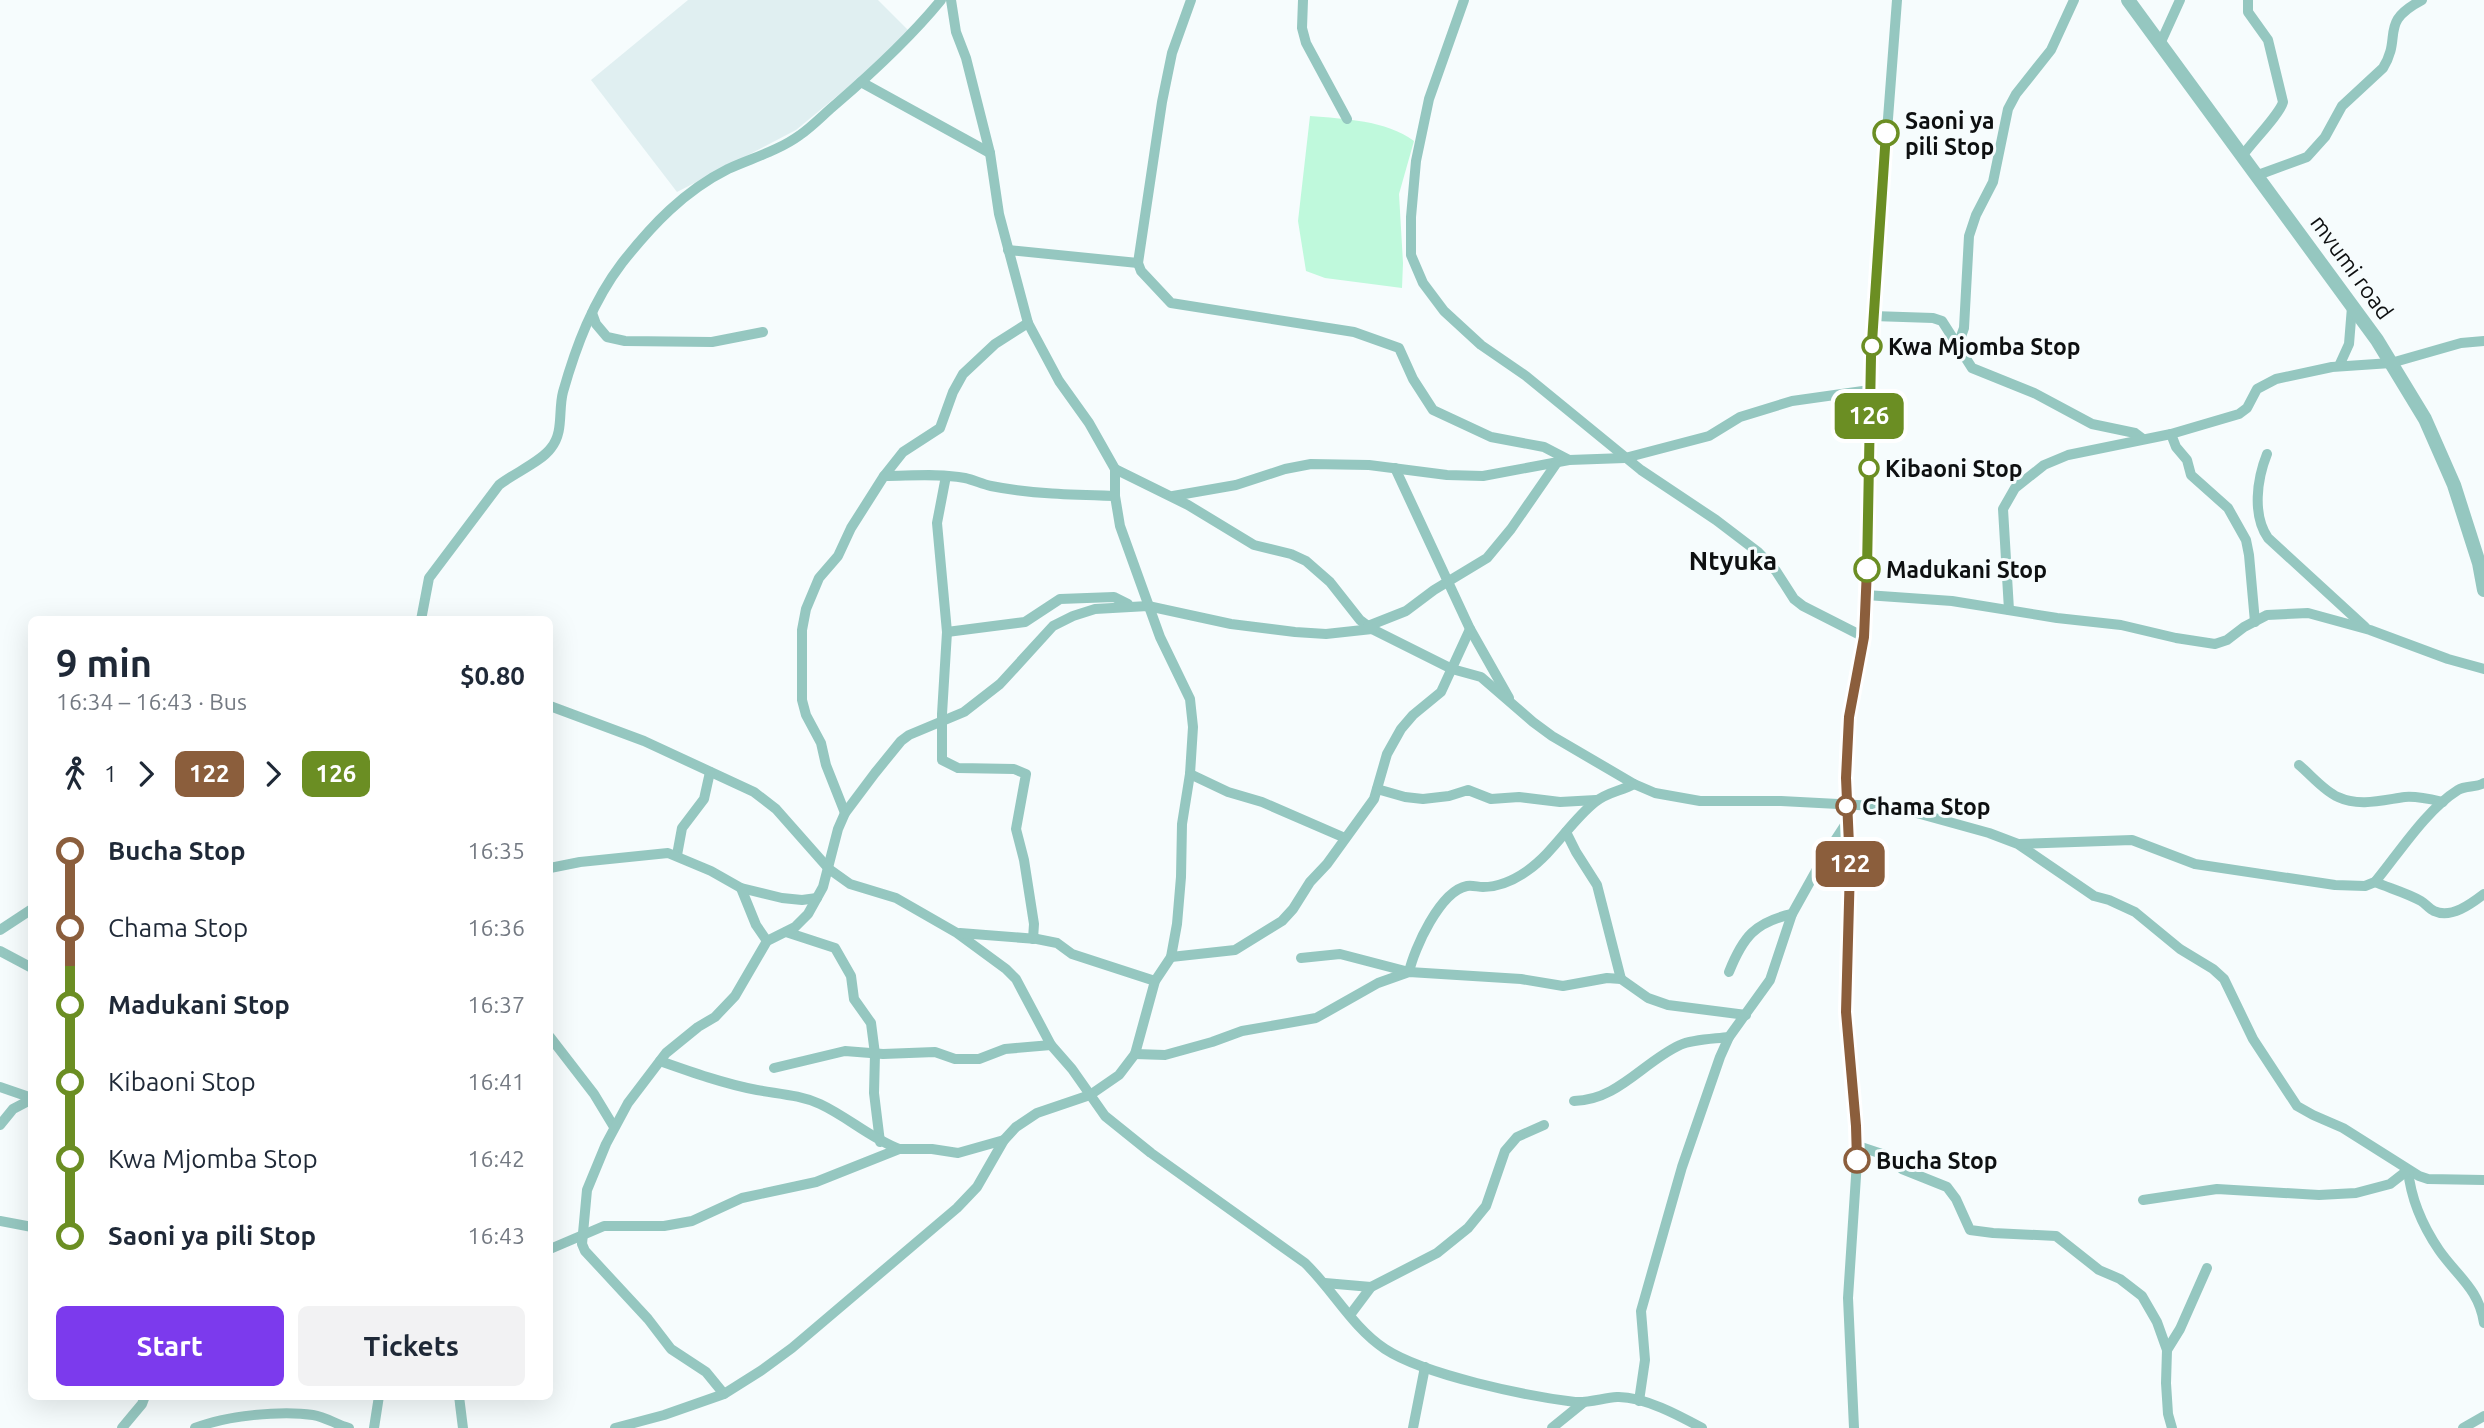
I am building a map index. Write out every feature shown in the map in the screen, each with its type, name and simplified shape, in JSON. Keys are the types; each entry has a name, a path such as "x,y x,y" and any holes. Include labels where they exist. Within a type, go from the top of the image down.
{"street":[{"path":"422,616 426,584 436,566 499,485 548,452 554,445 561,419 562,395 597,299 621,265 673,205 705,182 800,136 920,26 941,0"},
{"path":"615,1428 664,1415 724,1394 792,1348 957,1208 977,1187 1004,1140 1016,1127 1037,1113 1090,1095 1119,1075 1135,1054 1156,981 1171,957 1180,889 1182,824 1191,774 1194,727 1191,699 1160,637 1120,526 1115,496 1115,469 1089,423 1059,381 1028,323 999,214 990,153 966,58 956,32 951,0"},
{"path":"1191,0 1172,53 1162,102 1138,263 1156,290 1171,303 1354,332 1399,348 1413,379 1433,410 1491,437 1544,447 1569,460"},
{"path":"1303,0 1302,28 1306,43 1347,119"},
{"path":"1464,0 1429,99 1416,161 1411,256 1433,299 1469,335 1526,376 1625,458 1758,552 1776,570 1794,599 1864,637"},
{"path":"1854,1428 1848,1298 1858,1146 1846,1012 1850,867 1846,805 1849,717 1864,637 1873,316 1897,0"},
{"path":"1958,345 1964,328 1969,236 1976,215 1993,182 2008,109 2016,94 2051,50 2074,0"},
{"name":"mvumi road","path":"2128,0 2353,307 2425,419 2454,485 2479,563 2484,590"},
{"path":"2160,44 2180,0"},
{"path":"2243,155 2281,110 2283,102 2267,36 2248,12 2248,0"},
{"path":"2258,175 2307,157 2319,145 2342,106 2383,68 2388,60 2399,15 2422,0"},
{"path":"861,82 990,153"},
{"path":"1008,250 1138,263"},
{"path":"2339,366 2349,344 2353,307"},
{"path":"592,313 596,324 607,337 625,341 712,342 763,332"},
{"path":"1873,316 1933,318 1942,321 1972,368 2034,393 2092,425 2135,433 2143,439"},
{"path":"845,813 826,765 821,743 806,715 802,700 802,630 806,609 815,585 838,556 851,528 884,476 903,452 940,428 962,374 995,344 1028,323"},
{"path":"2009,610 2003,509 2015,488 2044,465 2068,455 2171,434 2243,412 2257,389 2276,379 2339,366 2391,363 2461,343 2484,341"},
{"path":"1172,497 1236,485 1285,469 1311,464 1369,465 1447,475 1483,476 1569,460 1625,458 1709,436 1740,417 1792,401 1870,390"},
{"path":"2171,434 2176,447 2187,460 2191,475 2228,508 2246,540 2255,622"},
{"path":"2267,454 2258,485 2262,530 2370,631"},
{"path":"724,1394 706,1372 671,1349 609,1276 593,1262 582,1244 587,1190 614,1127 628,1103 660,1061 678,1041 727,1006 767,942 786,932 808,914 829,869 838,829 845,813 901,741 919,730 964,712 1000,684 1053,626 1062,620 1095,609 1148,606 1231,624 1295,632 1326,634 1370,627 1406,611 1434,590 1487,558 1511,529 1556,464"},
{"path":"1395,468 1470,629 1513,706"},
{"path":"1115,469 1220,522 1254,545 1291,554 1306,561 1330,582 1352,611 1370,627 1452,669 1481,677 1552,736 1634,784 1655,793 1691,800 1895,807 1989,833 2018,844 2094,896 2136,912 2180,949 2224,979 2253,1039 2297,1106 2343,1128 2408,1170 2428,1179 2484,1180"},
{"path":"884,476 946,476 1035,492 1115,496"},
{"path":"946,476 937,523 947,632 942,760 958,768 1014,769 1026,774 1016,829 1034,924 1032,939"},
{"path":"1866,595 1952,601 2121,625 2215,644 2228,640 2244,627 2267,615 2308,613 2370,631 2448,659 2484,668"},
{"path":"947,632 1025,622 1060,599 1114,597 1130,605"},
{"path":"1171,957 1236,950 1282,921 1293,909 1310,882 1327,864 1374,799 1387,754 1401,729 1413,715 1441,692 1470,629"},
{"path":"553,707 644,741 754,792 776,809 829,869 850,884 896,898 957,933 1016,979 1051,1045 1072,1069 1105,1116 1151,1153 1305,1263 1372,1340 1387,1350 1425,1367 1540,1397 1584,1402 1618,1397 1639,1401 1680,1416 1702,1428"},
{"path":"2300,765 2337,797 2356,802 2425,797 2443,802"},
{"path":"677,855 682,828 704,799 710,772"},
{"path":"1191,774 1228,792 1262,802 1345,838"},
{"path":"2018,844 2132,840 2195,864 2335,886 2365,886 2375,882 2443,802 2459,789 2484,783"},
{"path":"1409,972 1422,933 1432,917 1460,888 1497,886 1512,880 1530,869 1597,800 1634,784"},
{"path":"1377,789 1423,799 1449,796 1468,790 1491,799 1519,797 1560,802 1597,800"},
{"path":"1639,1401 1645,1360 1641,1311 1682,1167 1729,1037 1770,980 1792,914 1847,822"},
{"path":"1566,832 1597,885 1621,979"},
{"path":"553,867 668,853 741,888 782,898 817,898"},
{"path":"2375,882 2421,901 2432,911 2441,913 2471,905 2484,894"},
{"path":"741,888 756,926 767,942"},
{"path":"0,930 28,912"},
{"path":"1729,972 1744,939 1754,930 1778,917 1792,914"},
{"path":"786,932 837,950 851,976 854,999 870,1018 880,1142"},
{"path":"957,933 1057,943 1072,954 1156,981"},
{"path":"0,951 28,966"},
{"path":"1301,958 1340,954 1409,972 1521,979 1563,986 1607,978 1621,979 1648,998 1668,1004 1746,1015"},
{"path":"1135,1054 1165,1055 1242,1031 1316,1018 1378,982 1409,972"},
{"path":"1574,1101 1593,1099 1619,1087 1668,1051 1684,1043 1729,1037"},
{"path":"553,1041 594,1094 614,1127"},
{"path":"774,1068 845,1051 875,1054 924,1052 956,1059 979,1059 1004,1049 1051,1045"},
{"path":"660,1061 697,1074 758,1090 777,1091 819,1104 880,1142 900,1149 932,1149 958,1153 1004,1140"},
{"path":"0,1087 28,1097"},
{"path":"0,1125 13,1109 28,1100"},
{"path":"1350,1315 1371,1287 1437,1253 1468,1228 1486,1206 1505,1152 1517,1137 1544,1125"},
{"path":"1858,1146 1885,1154 1902,1169 1947,1187 1956,1199 1970,1230 2056,1236 2099,1270 2119,1279 2142,1296 2157,1322 2167,1350 2166,1383 2172,1428"},
{"path":"553,1248 604,1226 679,1224 742,1198 816,1182 900,1149"},
{"path":"2143,1200 2217,1189 2319,1195 2356,1193 2390,1184 2408,1170"},
{"path":"2408,1170 2417,1211 2439,1250 2479,1301 2484,1323"},
{"path":"0,1222 28,1226"},
{"path":"2167,1350 2180,1329 2207,1268"},
{"path":"1325,1283 1371,1287"},
{"path":"1413,1428 1425,1367"},
{"path":"122,1428 144,1400"},
{"path":"374,1428 378,1400"},
{"path":"460,1400 463,1428"},
{"path":"1552,1428 1584,1402"},
{"path":"195,1428 213,1422 254,1416 301,1414 324,1417 349,1428"},
{"path":"2463,1428 2484,1416"}],"shaded area":[{"path":"688,0 878,0 909,31 853,83 796,130 677,192 591,80"}],"green space":[{"path":"1310,116 1378,125 1414,141 1399,194 1402,288 1325,278 1306,271 1298,221"}],"bus line":[{"name":"126","path":"1867,569 1871,357 1886,133"},
{"name":"122","path":"1857,1160 1846,1012 1850,929 1846,778 1849,717 1864,637 1867,569"}],"place":[{"name":"Saoni ya pili Stop","path":"1886,133"},
{"name":"Kwa Mjomba Stop","path":"1872,346"},
{"name":"Kibaoni Stop","path":"1869,468"},
{"name":"Madukani Stop","path":"1867,569"},
{"name":"Chama Stop","path":"1846,806"},
{"name":"Bucha Stop","path":"1857,1160"}],"district":[{"name":"Ntyuka","path":"1733,560"}]}
